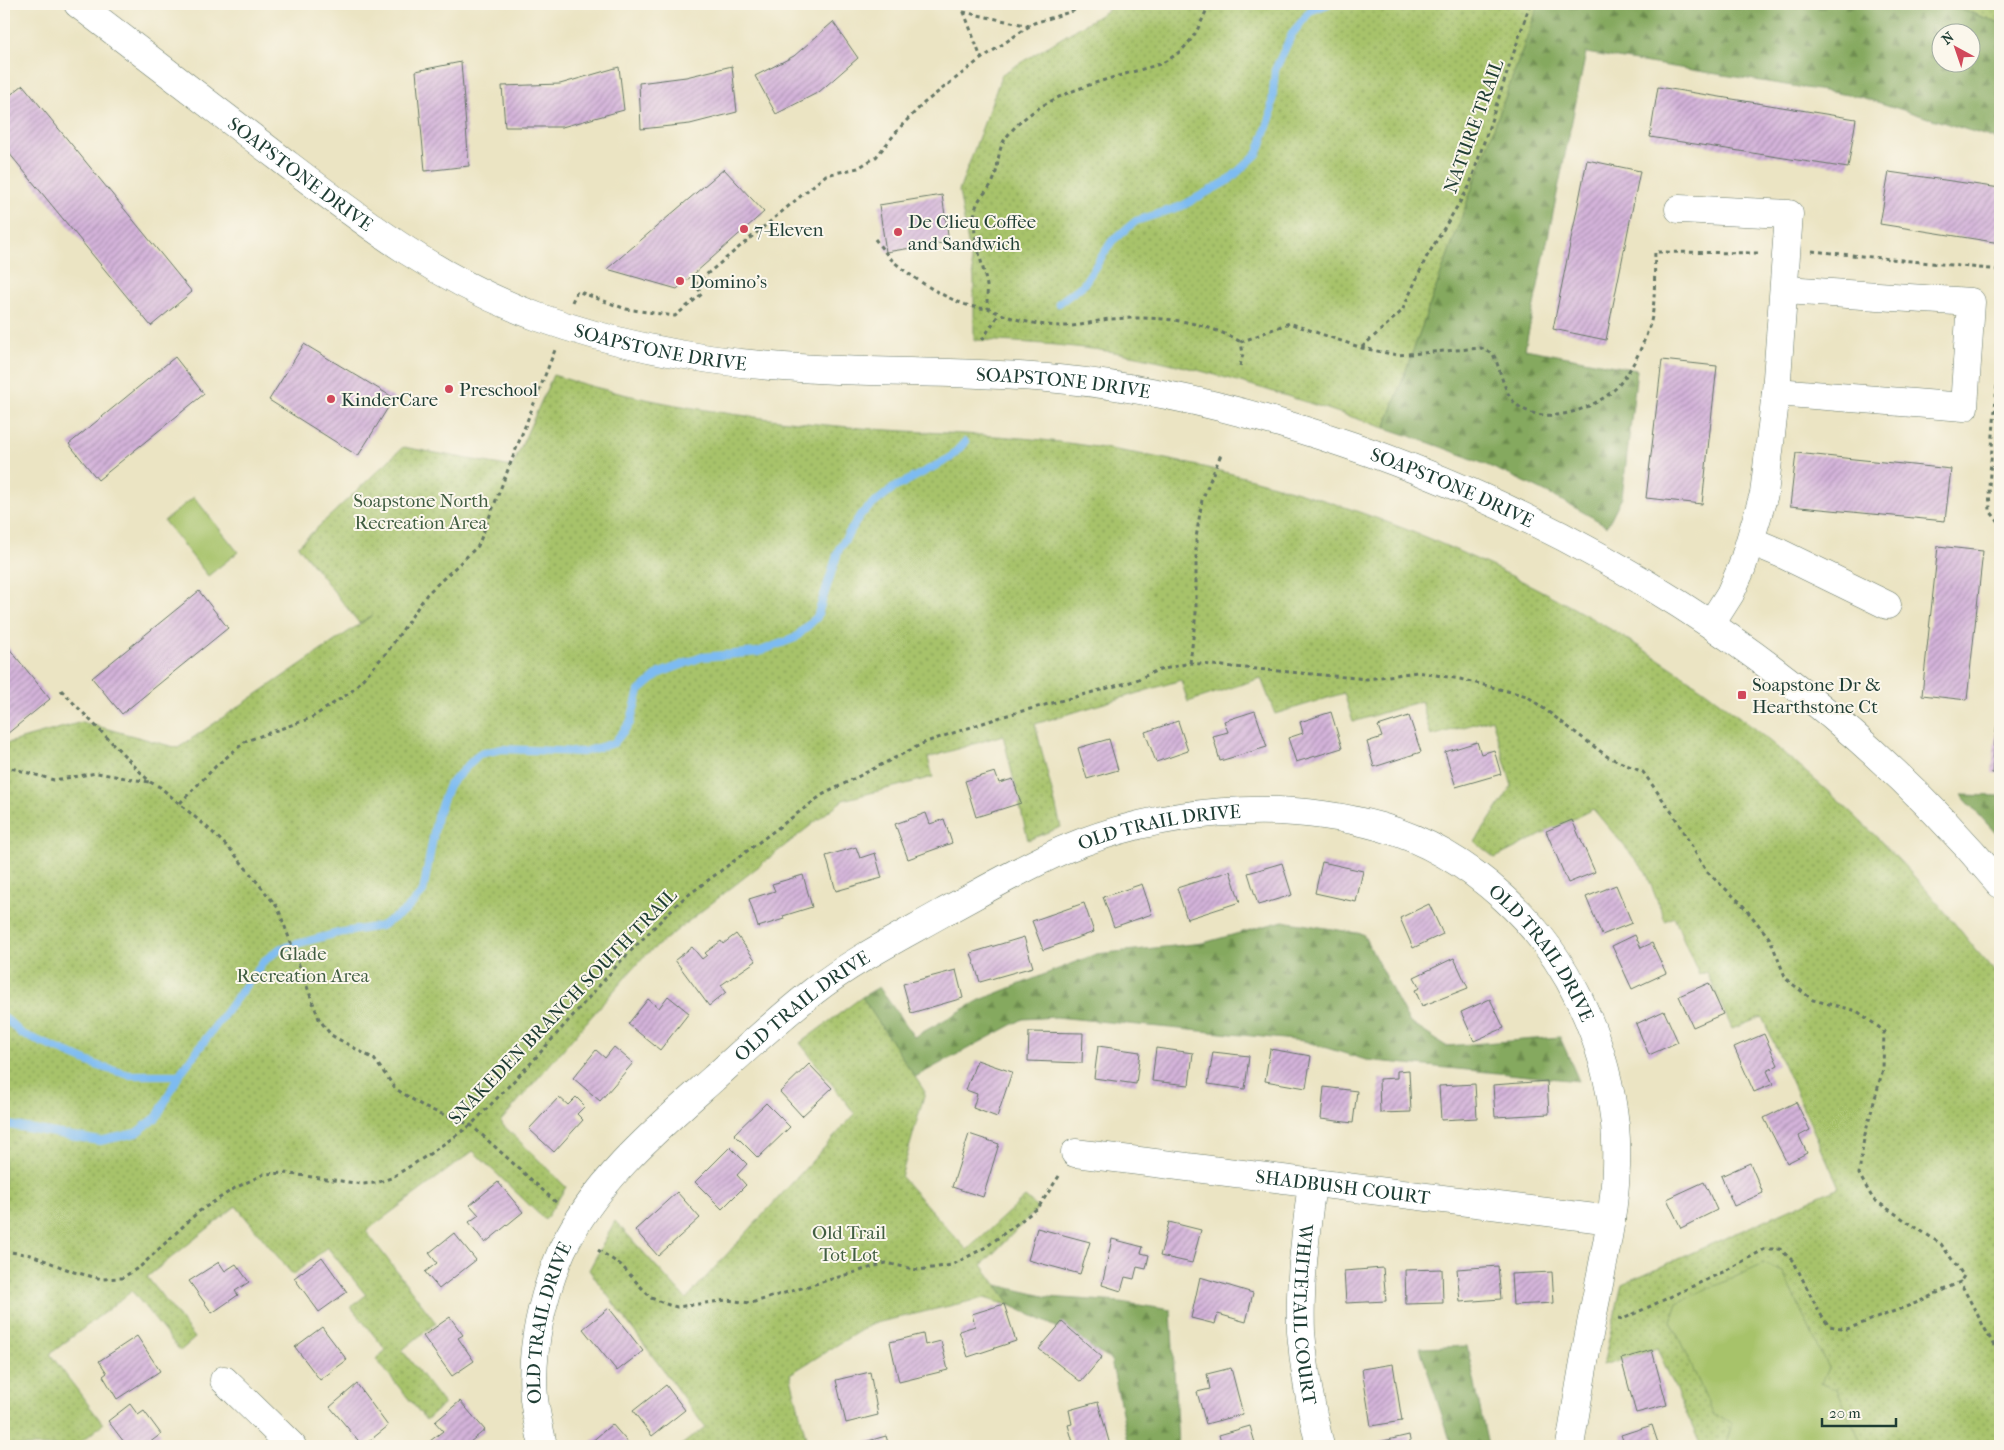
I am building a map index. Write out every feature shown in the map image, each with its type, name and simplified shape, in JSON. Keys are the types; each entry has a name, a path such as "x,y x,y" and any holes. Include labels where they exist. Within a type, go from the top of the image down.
{"street":[{"name":"SOAPSTONE DRIVE","path":"78,4 400,248 484,295 563,325 627,344 706,359 784,367 1055,378 1161,394 1250,414 1379,456 1425,473 1508,509 1590,551 1711,624 1828,713 1931,807 2000,884"},
{"path":"1679,209 1789,214 1785,290 1776,392 1764,494 1751,541 1730,594 1711,624"},
{"path":"1776,392 1964,407 1972,302 1785,290"},
{"path":"1751,541 1887,605"},
{"name":"OLD TRAIL DRIVE","path":"543,1446 534,1399 538,1335 542,1308 550,1281 563,1249 595,1198 627,1159 770,1027 817,988 865,956 1014,873 1065,849 1116,832 1167,820 1222,813 1278,812 1332,817 1382,827 1417,840 1453,859 1488,883 1520,913 1550,949 1578,997 1592,1029 1607,1080 1615,1126 1616,1155 1611,1220 1570,1446"},
{"name":"SHADBUSH COURT","path":"1075,1153 1611,1220"},
{"name":"WHITETAIL COURT","path":"1312,1183 1302,1278 1302,1332 1308,1390 1320,1446"},
{"path":"224,1380 292,1446"}],"path":[{"path":"961,4 982,58"},
{"path":"180,803 216,766 246,741 310,718 351,692 388,652 427,594 478,546 545,379 563,325 577,291 626,309 675,316 702,294 695,284 826,175 858,168 876,157 903,124 924,103 982,58 1042,19 1073,11 1082,4"},
{"path":"988,308 984,268 975,235 975,209 978,200 988,190 995,178 996,162 1004,140 1019,123 1035,110 1061,97 1160,64 1175,57 1190,43 1209,4"},
{"name":"NATURE TRAIL","path":"1362,348 1402,311 1426,258 1469,187 1530,4"},
{"path":"963,12 1030,26"},
{"path":"875,239 892,260 914,277 964,306 988,308 999,314 1020,320 1067,327 1110,319 1167,318 1209,327 1241,342 1289,324 1362,348 1397,355 1482,348 1493,354 1506,388 1517,404 1536,413 1563,414 1594,403 1615,388 1629,370 1651,322"},
{"path":"982,340 999,314"},
{"path":"1240,366 1243,354 1241,342"},
{"path":"2000,346 1989,486 1990,511 2000,524"},
{"path":"1190,663 1196,613 1196,538 1202,500 1222,452"},
{"name":"SNAKEDEN BRANCH SOUTH TRAIL","path":"4,1251 32,1256 74,1272 102,1279 122,1278 142,1266 198,1212 235,1188 264,1174 284,1173 362,1184 391,1178 428,1156 471,1125 532,1062 620,962 679,902 822,795 926,742 1004,716 1134,681 1156,671 1190,663 1367,679 1417,672 1528,696 1608,757 1643,772 1673,814 1706,871 1741,902 1770,939 1786,979 1813,1000 1857,1011 1884,1031 1883,1069 1864,1138 1859,1174 1873,1199 1941,1244 1964,1276 1960,1282"},
{"path":"61,690 150,782"},
{"path":"4,766 54,780 97,773 150,782 160,787 232,851 278,908 285,921 300,969 319,1019 331,1034 374,1059 396,1089 426,1108 471,1125 546,1191 577,1224"},
{"path":"598,1250 621,1265 651,1298 677,1307 727,1300 751,1304 886,1263 918,1270 952,1264 986,1247 1038,1208 1075,1153"},
{"path":"1592,1317 1623,1319 1725,1272 1765,1249 1780,1249 1794,1262 1819,1312 1829,1326 1847,1329 1916,1302 1960,1282 2000,1357"},
{"path":"4,1434 12,1446"}],"green space":[{"path":"1118,4 1539,4 1385,428 1231,379 1137,356 1056,345 974,340 974,278 959,191 1002,74"},
{"path":"1539,4 1945,4 2000,23 2000,140 1861,97 1586,53 1525,349 1637,370 1622,497 1607,526 1554,496 1499,470 1414,437 1385,428"},
{"path":"1945,4 2000,4 2000,23"},
{"name":"Glade Recreation Area","path":"553,375 631,396 753,417 874,429 1021,438 1124,451 1205,467 1285,488 1364,514 1441,544 1516,578 1589,617 1660,660 1705,691 1791,760 1872,832 1943,909 1990,966 1999,980 2001,988 2000,1446 1701,1446 1657,1348 1603,1365 1622,1284 1839,1187 1762,1017 1732,1029 1707,972 1699,975 1674,917 1665,921 1646,872 1593,809 1495,858 1475,842 1512,786 1492,719 1431,736 1421,701 1353,722 1344,693 1275,714 1261,678 1188,702 1181,680 1035,724 1061,827 1028,840 1003,735 928,758 933,777 843,800 643,957 500,1122 566,1187 545,1220 473,1151 366,1231 436,1323 402,1350 444,1404 426,1420 376,1359 386,1350 351,1307 366,1295 327,1247 293,1275 236,1206 147,1277 195,1338 180,1351 132,1291 50,1354 103,1424 76,1446 4,1446 4,744 82,722 178,748 373,615 359,623 298,546 403,447 512,467"},
{"path":"194,497 238,552 208,576 164,521"},
{"path":"1961,795 2000,796 2000,838"},
{"path":"1283,921 1363,934 1409,1022 1446,1046 1560,1037 1579,1081 1366,1060 1304,1041 1056,1017 1023,1019 915,1077 862,997 879,987 914,1037 980,1000 1096,954 1203,943"},
{"name":"Old Trail Tot Lot","path":"862,997 925,1092 901,1177 967,1250 1025,1197 1038,1208 982,1265 1012,1306 984,1298 871,1324 790,1374 808,1446 680,1446 705,1427 589,1270 615,1221 686,1299 855,1114 800,1043"},
{"path":"1764,1264 1783,1272 1828,1368 1821,1383 1837,1390 1863,1446 1730,1446 1727,1441 1732,1423 1714,1415 1671,1321 1677,1303"},
{"path":"997,1285 1048,1297 1120,1302 1171,1310 1178,1446 1129,1446 1111,1360 1056,1327 1012,1306"},
{"path":"1467,1346 1488,1446 1452,1446 1420,1348"}],"building":[{"path":"833,22 858,58 819,92 776,114 755,76 794,56"},
{"path":"461,62 469,166 425,171 416,71"},
{"path":"732,66 737,112 690,124 641,129 639,83 686,77"},
{"path":"619,67 624,110 562,127 505,127 502,86 560,84"},
{"path":"23,85 192,292 151,326 4,147 4,100"},
{"path":"1658,87 1856,119 1848,168 1650,137"},
{"path":"1587,160 1640,171 1606,340 1553,329"},
{"path":"724,169 764,212 677,289 607,269"},
{"path":"1889,172 2000,188 2000,243 1880,224"},
{"path":"942,195 949,242 886,252 879,205"},
{"name":"KinderCare","path":"304,344 394,398 358,456 269,400"},
{"path":"175,357 204,394 98,480 69,444"},
{"path":"1662,360 1717,366 1702,504 1646,498"},
{"path":"1796,453 1951,469 1945,521 1790,506"},
{"path":"1938,546 1983,551 1967,700 1922,695"},
{"path":"199,591 228,628 122,714 92,678"},
{"path":"4,642 50,699 7,734 4,730"},
{"path":"1255,711 1267,747 1220,761 1213,736 1228,732 1224,721"},
{"path":"1331,712 1342,748 1296,762 1288,738 1303,733 1300,722"},
{"path":"1409,716 1421,752 1374,767 1367,742 1382,737 1378,726"},
{"path":"1997,720 2000,720 2000,773 1992,773"},
{"path":"1178,721 1188,751 1156,762 1145,732"},
{"path":"1109,739 1118,770 1087,779 1078,748"},
{"path":"1477,742 1481,754 1494,750 1501,774 1456,787 1445,752"},
{"path":"995,772 999,783 1013,779 1021,803 976,817 965,781"},
{"path":"926,813 930,824 944,819 952,843 908,859 895,824"},
{"path":"1572,820 1595,872 1568,883 1546,831"},
{"path":"856,847 860,858 875,853 882,878 836,891 826,856"},
{"path":"1322,862 1363,871 1356,902 1315,893"},
{"path":"1282,863 1292,895 1258,905 1248,873"},
{"path":"1230,871 1240,902 1187,919 1177,888"},
{"path":"803,875 812,907 783,916 784,919 758,927 749,899 775,891 772,884"},
{"path":"1142,884 1152,914 1114,927 1103,897"},
{"path":"1616,885 1632,923 1602,935 1586,897"},
{"path":"1084,903 1094,932 1043,950 1032,921"},
{"path":"1429,904 1443,934 1413,948 1400,918"},
{"path":"736,934 756,961 721,985 726,992 709,1006 675,960 692,947 702,959 707,955 705,953 721,941 723,944"},
{"path":"1635,935 1641,948 1652,943 1666,973 1632,989 1612,946"},
{"path":"1024,937 1033,967 980,982 971,953"},
{"path":"1454,958 1468,988 1422,1006 1415,990 1420,988 1414,977"},
{"path":"956,970 963,998 911,1013 903,984"},
{"path":"1709,983 1723,1014 1693,1027 1679,996"},
{"path":"668,996 689,1013 660,1050 628,1024 648,999 659,1008"},
{"path":"1490,999 1504,1028 1474,1041 1461,1012"},
{"path":"1664,1011 1678,1042 1649,1055 1636,1024"},
{"path":"1029,1032 1083,1033 1082,1063 1028,1061"},
{"path":"1764,1034 1778,1065 1767,1071 1773,1084 1754,1092 1734,1047"},
{"path":"1098,1046 1140,1052 1136,1084 1094,1078"},
{"path":"614,1047 633,1063 600,1101 573,1078 596,1050 605,1058"},
{"path":"1156,1048 1193,1053 1189,1085 1152,1081"},
{"path":"1270,1049 1311,1056 1306,1088 1265,1081"},
{"path":"1213,1052 1249,1056 1245,1089 1208,1084"},
{"path":"977,1060 1012,1072 997,1117 973,1108 977,1094 966,1090"},
{"path":"809,1064 832,1088 802,1116 780,1092"},
{"path":"1409,1070 1411,1112 1380,1113 1379,1079 1397,1078 1397,1071"},
{"path":"1547,1081 1549,1114 1495,1117 1493,1085"},
{"path":"1475,1084 1477,1118 1441,1120 1439,1086"},
{"path":"1324,1087 1357,1091 1353,1123 1321,1119"},
{"path":"559,1097 568,1105 576,1097 585,1106 577,1114 583,1120 554,1152 529,1129"},
{"path":"1796,1102 1810,1130 1799,1136 1807,1153 1787,1163 1764,1118"},
{"path":"766,1103 790,1127 758,1158 734,1134"},
{"path":"969,1134 999,1144 983,1197 952,1187"},
{"path":"730,1147 747,1164 737,1175 746,1185 722,1209 695,1182"},
{"path":"1750,1163 1763,1193 1734,1206 1721,1176"},
{"path":"498,1182 523,1212 485,1243 469,1222 479,1215 470,1205"},
{"path":"1704,1182 1717,1210 1681,1228 1667,1199"},
{"path":"677,1192 700,1218 658,1256 635,1230"},
{"path":"1169,1222 1201,1230 1192,1263 1160,1256"},
{"path":"1037,1228 1090,1242 1080,1274 1028,1260"},
{"path":"454,1233 476,1260 439,1289 425,1272 437,1263 429,1253"},
{"path":"1112,1239 1143,1247 1141,1253 1149,1255 1146,1269 1137,1267 1134,1279 1125,1277 1121,1291 1102,1285"},
{"path":"322,1257 347,1292 319,1312 294,1278"},
{"path":"219,1262 225,1271 236,1264 249,1282 235,1291 238,1295 212,1313 189,1281"},
{"path":"1498,1266 1501,1299 1460,1302 1457,1269"},
{"path":"1383,1268 1386,1301 1346,1303 1344,1271"},
{"path":"1442,1269 1443,1303 1406,1304 1405,1270"},
{"path":"1552,1272 1554,1303 1513,1305 1511,1274"},
{"path":"1200,1277 1253,1293 1246,1322 1218,1314 1215,1324 1191,1318"},
{"path":"1004,1304 1016,1341 968,1357 959,1331 975,1326 972,1314"},
{"path":"609,1308 643,1351 617,1371 583,1329"},
{"path":"450,1317 463,1335 458,1338 474,1361 452,1376 423,1336"},
{"path":"1062,1322 1102,1357 1081,1382 1039,1349"},
{"path":"322,1327 347,1360 320,1380 295,1347"},
{"path":"923,1334 925,1345 941,1341 948,1370 899,1382 890,1342"},
{"path":"137,1336 160,1371 117,1399 103,1376 107,1373 99,1361"},
{"path":"1652,1350 1667,1405 1636,1413 1621,1359"},
{"path":"1393,1364 1402,1421 1371,1426 1362,1369"},
{"path":"1231,1368 1243,1414 1206,1424 1197,1392 1210,1389 1207,1374"},
{"path":"870,1372 878,1415 846,1423 836,1380"},
{"path":"357,1384 388,1426 363,1446 330,1407"},
{"path":"666,1385 685,1410 652,1436 633,1411"},
{"path":"460,1401 485,1430 465,1446 435,1446 430,1441 443,1431 435,1422"},
{"path":"1098,1402 1110,1445 1074,1446 1068,1425 1072,1424 1069,1410"},
{"path":"130,1404 138,1415 144,1411 161,1434 145,1446 127,1446 108,1421"},
{"path":"612,1424 631,1446 591,1446 589,1444"},
{"path":"1652,1425 1659,1446 1625,1446 1621,1435"},
{"path":"1250,1426 1256,1446 1222,1446 1219,1435"},
{"path":"1409,1435 1411,1446 1380,1446 1379,1442"},
{"path":"886,1436 889,1446 850,1446"}],"waterway":[{"path":"1059,303 1083,285 1112,241 1136,221 1182,206 1229,180 1258,153 1271,115 1275,70 1292,34 1310,11 1328,4"},
{"path":"4,1124 100,1141 136,1133 157,1117 179,1075 264,961 281,948 338,933 381,926 405,911 423,892 437,816 449,785 479,754 502,749 583,752 614,743 630,723 639,691 660,673 702,657 758,652 795,638 817,617 839,549 861,514 892,489 950,458 965,442"},
{"path":"4,1017 22,1034 101,1067 130,1075 179,1075"}],"place":[{"name":"7-Eleven","path":"744,229"},
{"name":"De Clieu Coffee and Sandwich","path":"898,232"},
{"name":"Domino's","path":"680,281"},
{"name":"Preschool","path":"449,389"},
{"name":"KinderCare","path":"331,399"},
{"name":"Soapstone Dr & Hearthstone Ct","path":"1742,695"}],"park label":[{"name":"Soapstone North Recreation Area","path":"421,511"}]}
